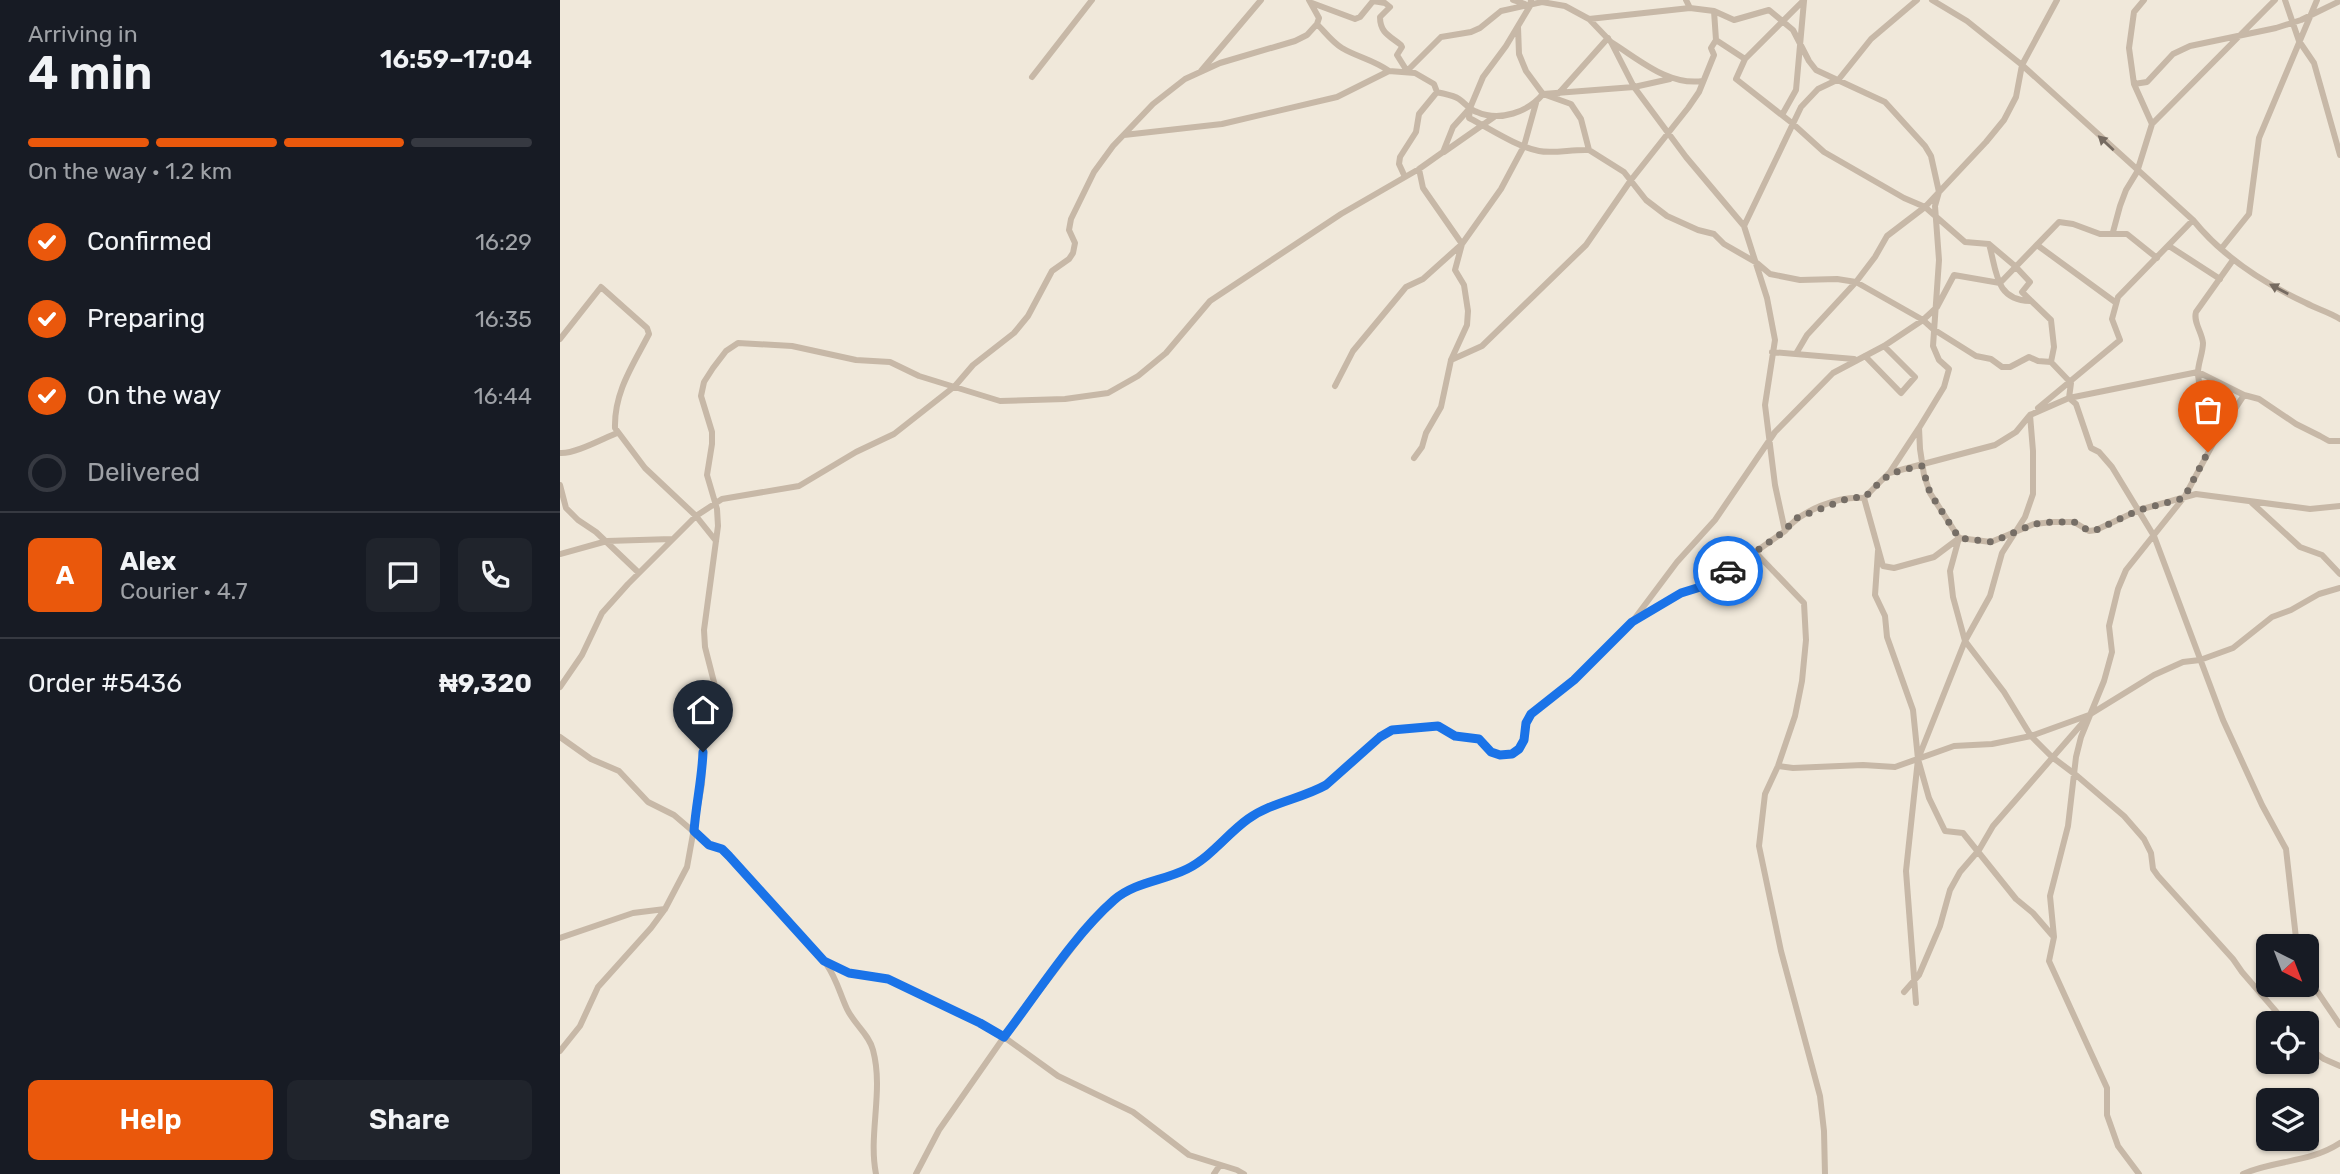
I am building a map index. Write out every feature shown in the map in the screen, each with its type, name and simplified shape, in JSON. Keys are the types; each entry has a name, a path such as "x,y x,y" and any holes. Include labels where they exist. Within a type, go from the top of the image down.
{"street":[{"path":"1032,77 1093,0"},
{"path":"1200,72 1261,0"},
{"path":"1513,0 1531,3"},
{"path":"1686,0 1690,8"},
{"path":"1744,226 1801,107 1818,89 1839,79 1871,39 1917,0"},
{"path":"1932,0 1967,21 2022,65 2234,260 2258,278 2340,319"},
{"path":"1797,352 1807,335 1856,282 1887,236 1925,207 2004,120 2016,97 2022,65 2057,0"},
{"path":"2144,0 2134,12 2129,48 2134,84 2152,124"},
{"path":"2113,232 2126,190 2137,172 2152,124 2275,0"},
{"path":"2285,0 2299,41 2314,63 2340,155"},
{"path":"2221,248 2249,214 2259,138 2317,0"},
{"path":"1311,1 1319,7 1330,8 1355,19 1360,17 1373,1 1385,3 1390,7 1380,17 1380,27 1401,45 1397,55 1407,71"},
{"path":"560,687 582,655 602,613 696,516 715,502 761,491 799,486 856,452 894,434 955,386 973,365 1014,332 1028,316 1052,271 1073,253 1075,243 1069,230 1071,219 1094,172 1113,146 1153,104 1185,79 1220,63 1307,35 1320,18 1311,1"},
{"path":"1804,1 1745,59 1736,79 1824,152 1904,198 1925,207 1965,242 1989,244 2015,266 2030,282 2022,292 2051,320 2054,347 2051,362"},
{"path":"1782,115 1796,90 1804,1"},
{"path":"2134,84 2147,82 2173,54 2190,46 2291,23 2340,1"},
{"path":"1407,71 1441,37 1480,28 1501,10 1542,2 1564,3 1589,19 1609,40 1670,79"},
{"path":"1531,3 1506,46 1483,77 1470,108 1469,118 1539,151 1589,150 1624,173 1646,200 1667,216 1714,234 1724,244 1757,263 1770,274 1800,280 1837,279 1856,282 1923,320 1976,356 1991,359 2002,367 2010,367 2029,357 2051,362 2071,383"},
{"path":"1589,19 1690,8 1714,11 1734,20 1769,10 1793,30 1816,70 1885,103 1925,146 1939,192 1935,206 1939,260 1933,346 1939,360 1949,369 1944,387 1889,473 1864,498 1852,497 1794,519 1785,531 1710,584 1681,593 1632,622"},
{"path":"1451,360 1482,346 1586,245 1631,180 1699,92 1714,55 1711,48 1716,40 1714,11"},
{"path":"1317,24 1344,49 1378,63 1389,71"},
{"path":"1518,25 1519,54 1526,71 1544,94 1571,104 1581,119 1589,150"},
{"path":"1609,40 1634,87 1686,157 1744,226 1757,263 1775,340 1765,405 1774,485 1785,531"},
{"path":"1559,93 1609,40"},
{"path":"1716,40 1745,59"},
{"path":"1124,135 1222,124 1337,97 1389,71 1407,71 1434,83 1437,92"},
{"path":"560,1051 580,1026 597,987 651,928 665,909 687,867 696,804 702,783 704,746 717,707 704,630 718,526 715,502 707,475 712,432 701,396 704,382 726,351 738,343 792,346 856,360 890,362 919,376 1000,401 1065,399 1108,393 1138,376 1166,354 1210,301 1322,227 1419,169 1494,117 1519,112 1536,103 1544,94 1634,87 1670,79 1694,82 1703,80"},
{"path":"1437,92 1458,98 1475,112 1494,117"},
{"path":"1405,177 1399,164 1400,157 1416,132 1419,114 1437,92"},
{"path":"1335,386 1353,351 1406,287 1423,279 1462,244 1501,189 1524,146 1536,103"},
{"path":"1443,152 1453,127 1470,108"},
{"path":"1414,458 1441,407 1451,360 1466,325 1468,311 1464,285 1455,270 1462,244 1423,188 1419,169"},
{"path":"1889,473 1994,445 2016,432 2030,415 2120,340 2112,319 2115,302 2193,220"},
{"path":"2000,283 2059,222 2100,234 2127,234 2157,258"},
{"path":"1989,244 2000,283 2007,295 2017,300 2030,301"},
{"path":"2037,245 2115,302"},
{"path":"2169,246 2220,279"},
{"path":"2216,439 2203,401 2198,372 2203,342 2194,317 2234,260"},
{"path":"915,1174 939,1130 1004,1037 1086,930 1115,899 1143,883 1189,869 1223,843 1246,820 1269,806 1316,791 1326,785 1380,737 1392,730 1438,726 1455,736 1479,739 1491,752 1500,755 1512,754 1524,740 1526,723 1531,714 1574,680 1632,622 1677,562 1715,520 1775,432 1833,373 1884,346 1923,320 1937,307 1955,275 2000,283"},
{"path":"560,338 601,287 647,328 649,334 629,368 618,398 615,420 617,433 657,480 696,516 716,541"},
{"path":"1865,356 1901,393 1915,377 1884,346"},
{"path":"1772,352 1856,359"},
{"path":"2030,415 2069,398 2198,372 2244,395 2259,399 2296,424 2340,447"},
{"path":"2069,398 2071,383"},
{"path":"2139,1174 2118,1146 2107,1115 2107,1088 2049,961 2054,937 2050,896 2068,826 2076,757 2112,652 2109,626 2115,597 2126,570 2184,498 2244,395"},
{"path":"2069,398 2076,404 2091,448 2099,452 2112,467 2154,536 2223,720 2262,805 2286,849 2296,934"},
{"path":"1916,1003 1906,871 1918,760 1965,640 1990,596 2002,552 2025,517 2033,494 2030,415"},
{"path":"1919,428 1922,466 1930,493 1959,538 1950,571 1953,597 1965,640 2004,692 2031,736 2052,757 2124,816 2144,839 2151,853 2153,869 2158,876 2276,1011"},
{"path":"560,453 578,450 617,433"},
{"path":"2329,441 2340,442"},
{"path":"560,485 566,508 607,541 639,573"},
{"path":"1864,498 1883,566 1894,568 1934,556 1959,538 1992,542 2034,524 2053,522 2074,522 2089,531 2096,530 2139,510 2196,494 2310,509 2340,506"},
{"path":"2250,501 2300,547 2322,555 2340,574"},
{"path":"560,554 607,541 672,539"},
{"path":"1878,551 1875,595 1885,616 1887,638 1913,710 1918,760 1929,798 1945,831 1963,833 2015,899 2033,913 2054,937"},
{"path":"1756,553 1804,603 1807,640 1802,681 1795,716 1765,794 1759,846 1781,951 1820,1096 1825,1174"},
{"path":"1778,766 1895,767 1954,746 1992,744 2031,736 2089,715 2154,675 2183,662 2200,660 2233,648 2272,617 2340,587"},
{"path":"1904,992 1919,975 1940,926 1950,890 1960,872 1979,850 1993,826 2089,715"},
{"path":"560,737 591,759 619,772 648,802 674,815 709,845 722,849 824,961 838,984 847,1010 868,1039 873,1051 876,1121 873,1151 876,1174"},
{"path":"560,938 634,913 665,909"},
{"path":"824,961 849,973 888,979 980,1023 1058,1076 1133,1112 1189,1156 1244,1174"},
{"path":"2319,994 2340,1025"},
{"path":"2319,1055 2340,1066"},
{"path":"2243,1174 2309,1157 2340,1143"},
{"path":"1214,1174 1220,1165"}],"way so far":[{"path":"1728,571 1785,531 1794,519 1852,497 1864,498 1889,473 1899,470 1922,466 1930,493 1959,538 1992,542 2034,524 2074,522 2089,531 2096,530 2139,510 2184,498 2208,452"}],"route":[{"path":"703,752 702,783 696,804 694,831 709,845 717,846 729,856 824,961 849,973 888,979 1004,1037 1086,930 1115,899 1143,883 1189,869 1223,843 1246,820 1269,806 1316,791 1326,785 1380,737 1392,730 1435,725 1455,736 1479,739 1491,752 1500,755 1512,754 1524,740 1526,723 1531,714 1574,680 1632,622 1681,593 1710,584 1728,571"}]}
